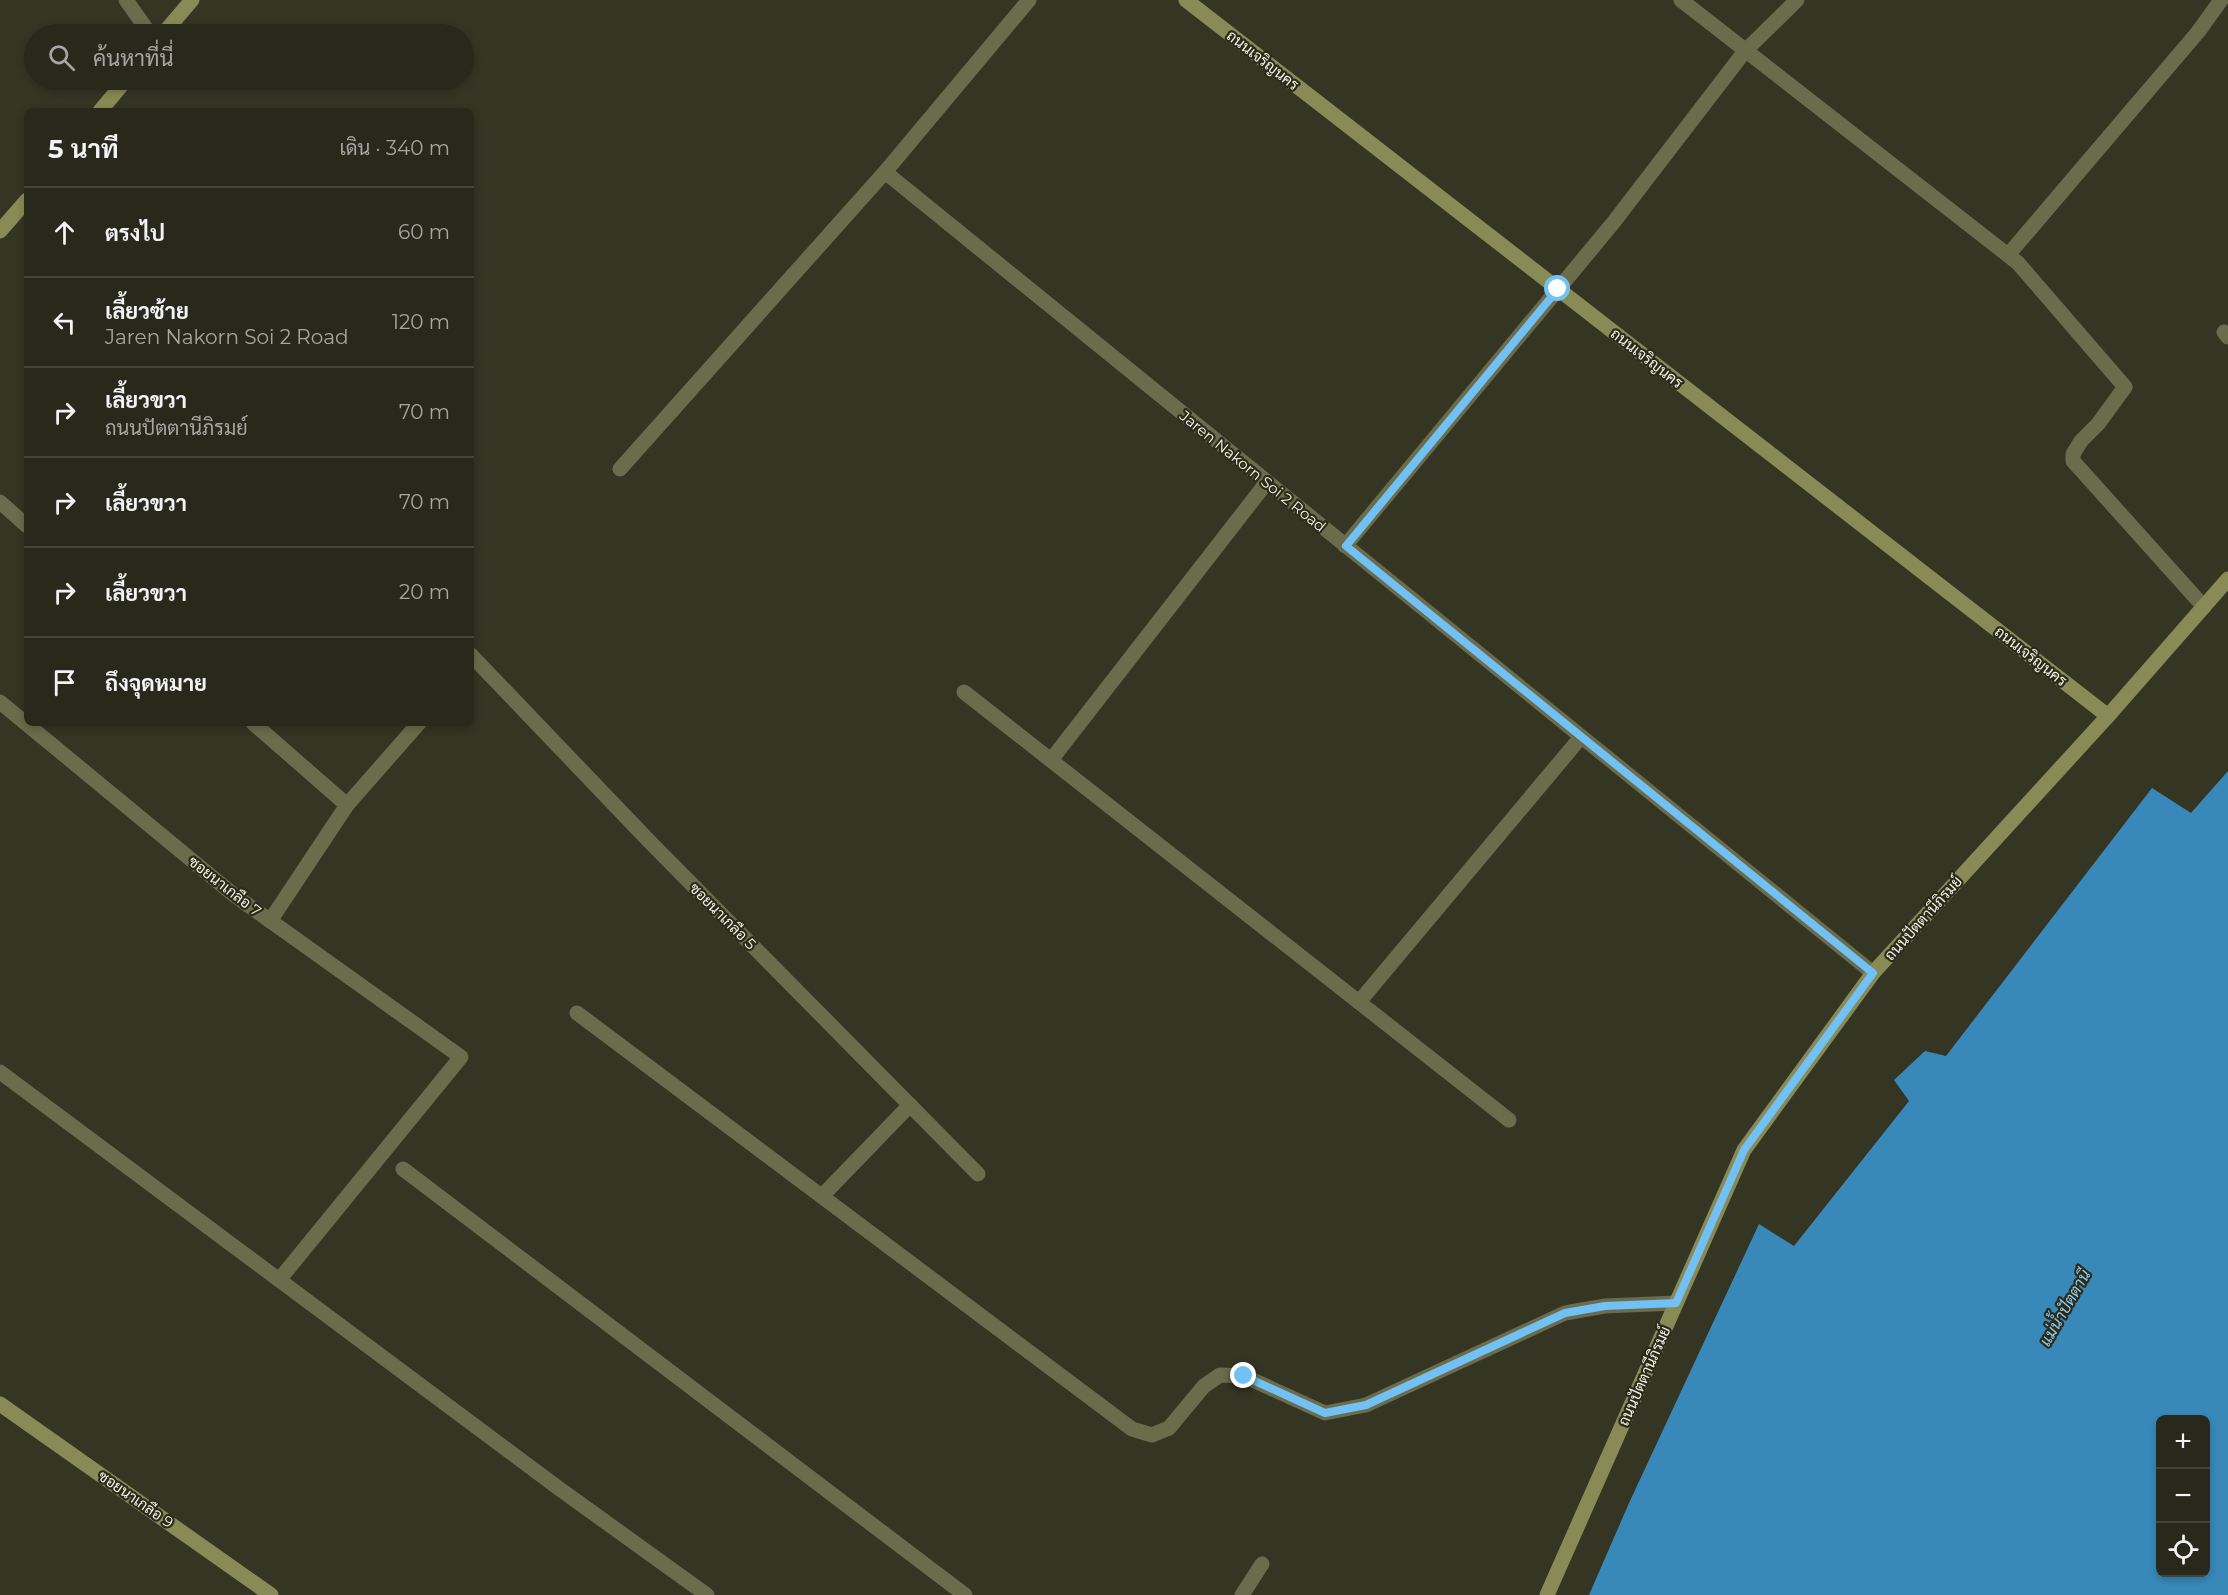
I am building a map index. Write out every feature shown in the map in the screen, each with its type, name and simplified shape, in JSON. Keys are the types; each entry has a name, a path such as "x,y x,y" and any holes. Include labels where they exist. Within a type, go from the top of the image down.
{"street":[{"path":"126,0 143,24"},
{"path":"172,24 192,0"},
{"path":"620,469 885,172 1029,0"},
{"name":"ถนนเจริญนคร","path":"1186,0 2109,716"},
{"path":"1681,0 2018,263 2125,387 2098,424 2081,441 2073,454 2073,461 2204,607"},
{"path":"1346,546 1650,177 1745,51 1797,0"},
{"path":"2008,255 2198,32 2221,0"},
{"path":"103,108 118,90"},
{"name":"Jaren Nakorn Soi 2 Road","path":"885,172 1873,973"},
{"path":"0,231 24,205"},
{"path":"1051,760 1267,483"},
{"path":"0,502 24,523"},
{"name":"ถนนปัตตานีภิรมย์","path":"1547,1595 1744,1150 1873,973 2109,716 2228,579"},
{"name":"ซอยนาเกลือ 5","path":"474,662 978,1174"},
{"path":"964,692 1509,1120"},
{"name":"ซอยนาเกลือ 7","path":"0,702 24,722"},
{"name":"ซอยนาเกลือ 7","path":"29,726 234,895 461,1057 279,1280"},
{"path":"256,726 347,805"},
{"path":"270,921 347,805 416,726"},
{"path":"1359,1002 1581,737"},
{"path":"577,1012 1132,1429 1152,1435 1169,1428 1204,1386 1220,1375 1244,1376 1325,1413 1366,1405 1565,1313 1605,1306 1676,1303"},
{"path":"0,1072 707,1595"},
{"path":"822,1196 910,1105"},
{"path":"403,1169 965,1595"},
{"name":"ซอยนาเกลือ 9","path":"0,1404 271,1595"},
{"path":"1242,1595 1262,1564"}],"water":[{"name":"แม่น้ำปัตตานี","path":"2228,771 2228,1595 1589,1595 1629,1503 1759,1224 1794,1246 1909,1101 1894,1080 1925,1051 1946,1056 2152,788 2191,813"}],"route":[{"path":"1244,1376 1325,1413 1366,1405 1565,1313 1605,1306 1676,1303 1744,1150 1873,973 1346,546 1558,289"}]}
